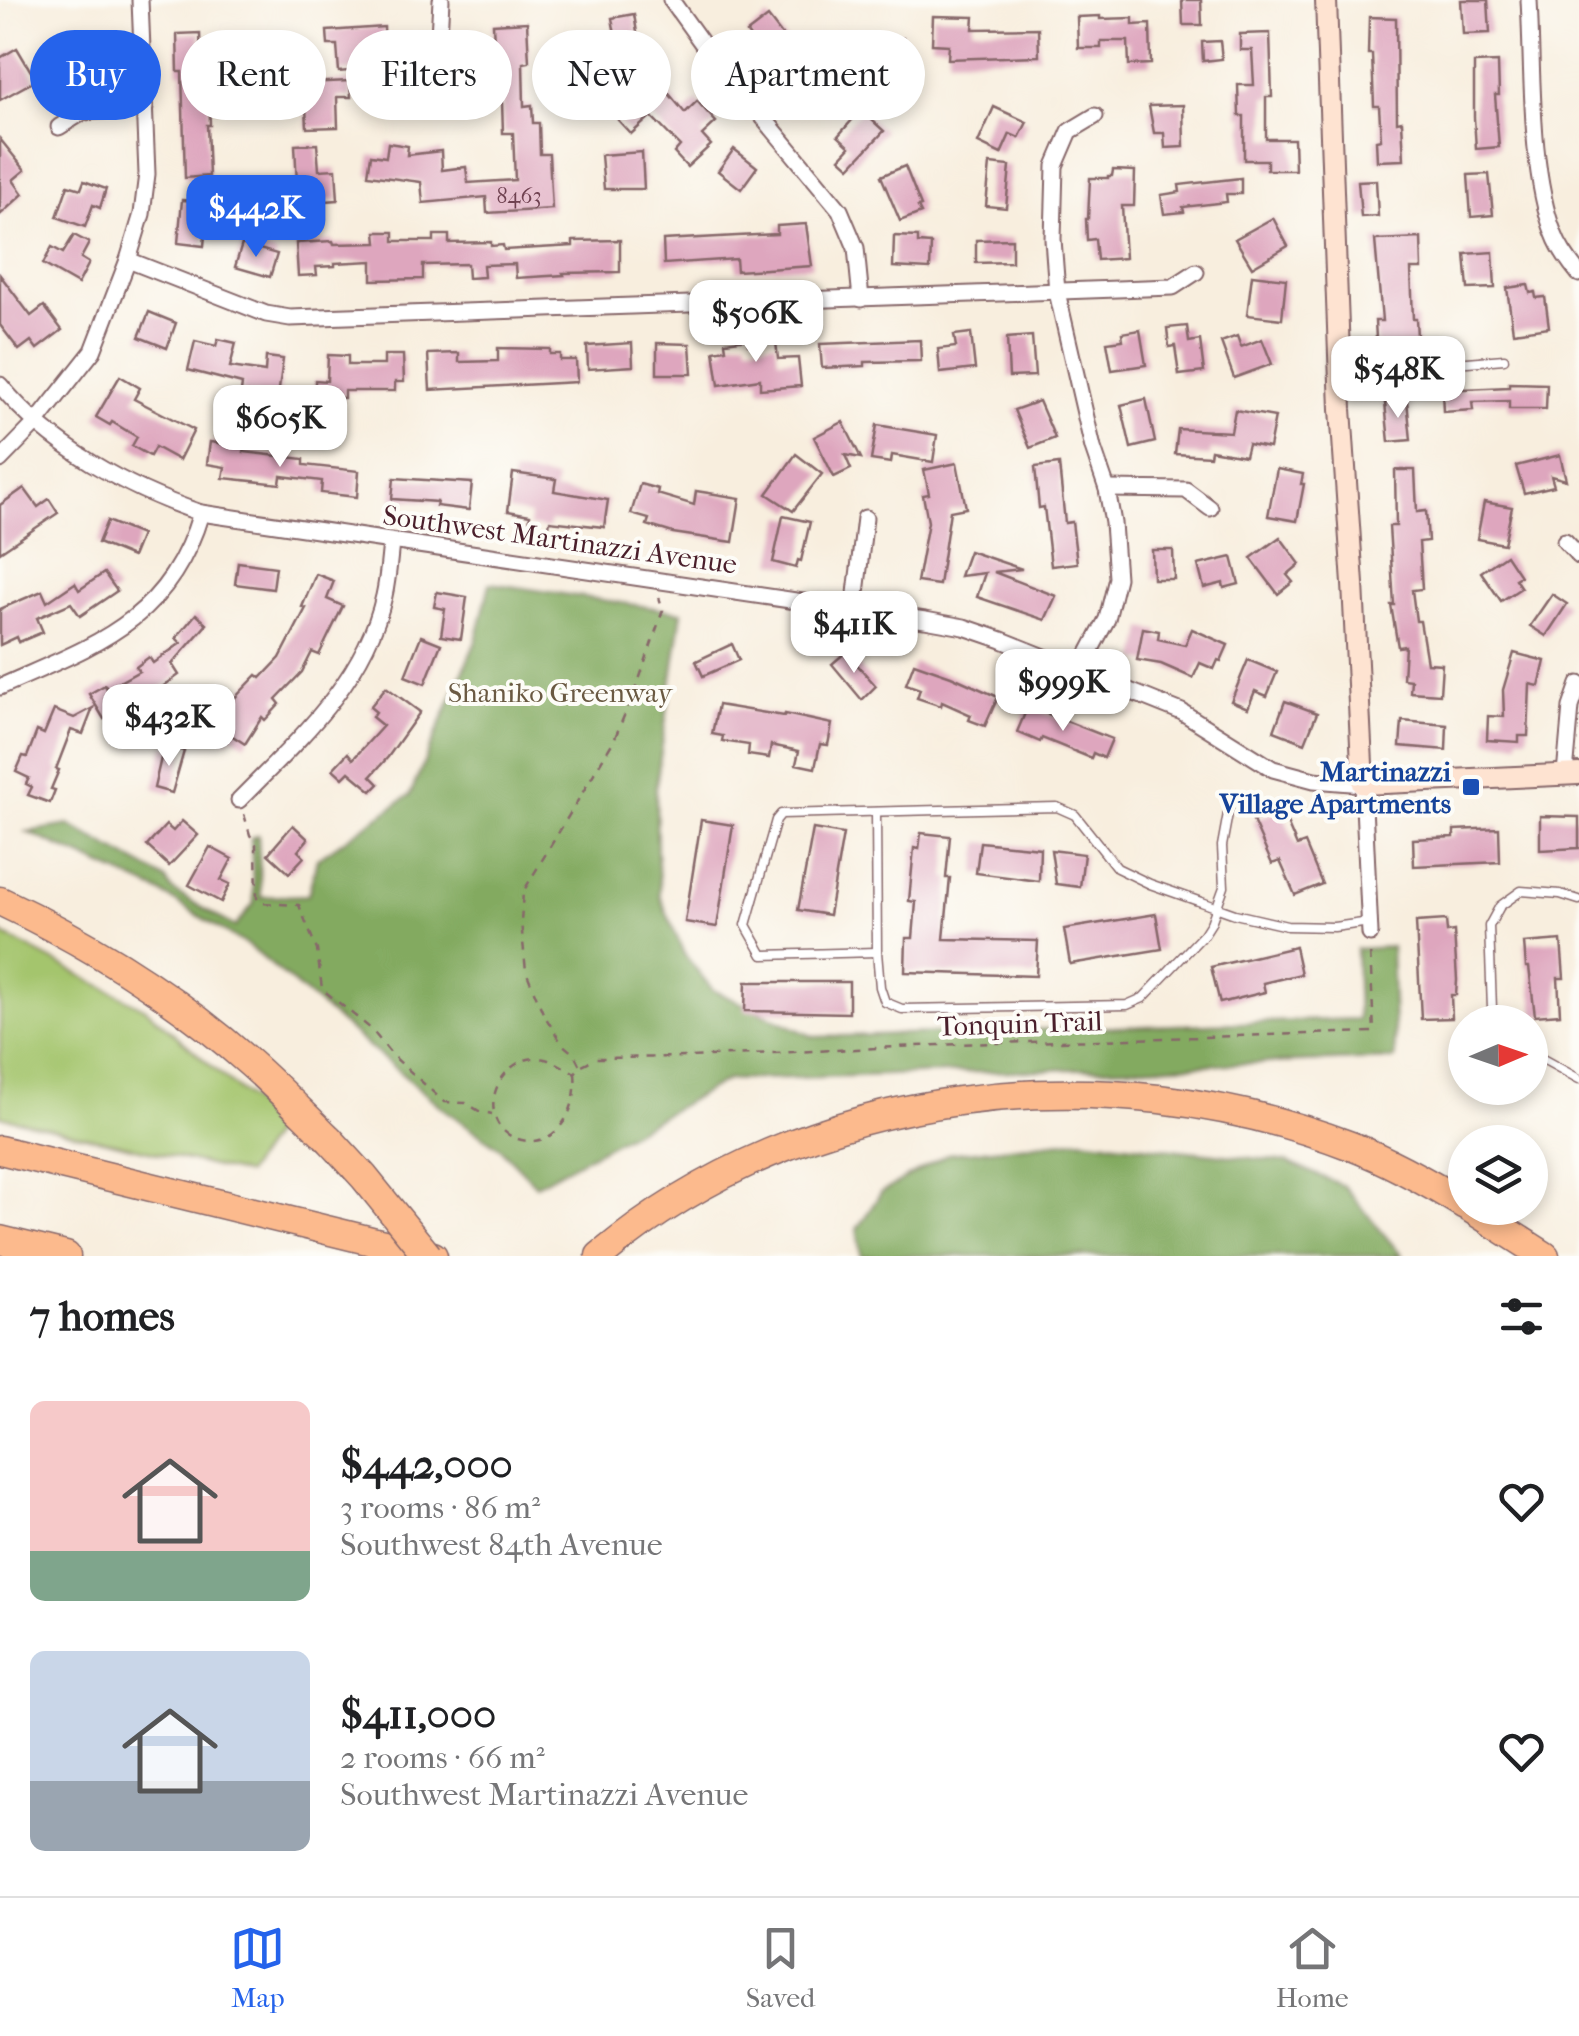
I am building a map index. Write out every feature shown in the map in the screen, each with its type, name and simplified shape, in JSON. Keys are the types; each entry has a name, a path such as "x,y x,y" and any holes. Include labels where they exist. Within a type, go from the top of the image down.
{"highway":[{"path":"0,901 142,982 250,1064 329,1138 431,1256"},
{"path":"600,1256 696,1190 784,1148 895,1112 1007,1095 1130,1095 1248,1114 1353,1147 1448,1195"},
{"path":"0,1150 431,1256"},
{"path":"1497,1225 1546,1256"},
{"path":"0,1240 66,1256"}],"street":[{"path":"140,0 142,30"},
{"path":"439,30 441,0"},
{"path":"671,0 704,46 840,210 856,248 862,300"},
{"path":"1326,0 1339,373 1354,584 1370,928"},
{"path":"1530,0 1537,150 1543,194 1554,236 1579,274"},
{"path":"1080,670 1107,619 1117,578 1114,523 1092,448 1057,292 1052,239 1055,166 1070,131 1094,116"},
{"path":"59,127 70,120"},
{"path":"0,460 36,423 93,351 142,214 146,120"},
{"path":"128,260 266,314 290,318 1172,287 1196,272"},
{"name":"Southwest Martinazzi Avenue","path":"0,384 36,423 88,460 122,480 201,513 964,627 1182,712 1273,769 1314,780 1363,784 1572,774"},
{"path":"1107,489 1186,490 1210,508"},
{"path":"0,687 102,641 139,615 172,580 194,537 201,513"},
{"path":"854,610 865,518"},
{"path":"1564,540 1579,556"},
{"path":"239,800 309,729 352,674 384,598 392,542"},
{"path":"1572,774 1570,707 1579,684"}],"lane":[{"path":"1339,373 1504,359"},
{"path":"877,952 763,956 746,925 780,814 1065,808 1084,824 1117,868 1150,884 1218,908 1287,926 1370,928"},
{"path":"876,812 880,987 885,1002 902,1010 1127,1005 1143,998 1204,934 1218,908 1224,887 1222,846 1229,808"},
{"path":"1492,1005 1489,926 1500,906 1522,892 1560,894 1579,900"},
{"path":"1548,1062 1579,1080"}],"path":[{"path":"574,1072 580,1066 543,1013 526,971 521,922 523,892 614,740 662,610 660,581"},
{"path":"239,800 256,844 257,898 261,903 299,905 317,950 322,989 371,1029 392,1055 444,1102 466,1103 494,1114"},
{"name":"Tonquin Trail","path":"580,1066 596,1058 1374,1032 1370,928"},
{"path":"538,1058 574,1072 576,1086 566,1118 556,1132 530,1142 508,1134 497,1123 496,1088 518,1062 538,1058"}],"green space":[{"name":"Shaniko Greenway","path":"490,583 682,612 656,785 660,896 684,954 713,990 814,1037 1358,1019 1356,949 1391,947 1395,1059 727,1080 536,1185 500,1148 445,1110 250,947 156,890 27,832 69,825 145,867 166,880 172,890 235,927 254,903 251,838 258,835 261,897 308,895 317,859 410,795 476,641"},
{"path":"0,933 146,1009 279,1125 246,1174 0,1116"},
{"path":"1081,1139 1287,1162 1344,1186 1402,1256 861,1256 857,1229 881,1193 947,1154"}],"building":[{"path":"1182,0 1201,0 1202,25 1183,25"},
{"path":"1461,0 1488,0 1490,33 1463,34"},
{"path":"634,14 637,30 614,30 612,18"},
{"path":"933,16 974,17 973,29 1038,28 1039,56 948,59 949,45 932,44"},
{"path":"768,17 778,30 751,30"},
{"path":"1077,17 1133,18 1133,25 1150,24 1151,64 1129,65 1128,41 1101,41 1101,48 1078,48"},
{"path":"1369,17 1396,18 1397,122 1402,121 1404,160 1377,161 1376,140 1381,139 1379,106 1374,106 1372,54 1368,54"},
{"path":"527,22 529,62 523,63 524,106 532,105 533,123 539,123 540,154 549,154 552,209 487,213 486,197 423,203 421,182 368,175 371,155 386,157 388,143 408,146 407,155 441,151 442,170 466,167 468,183 515,180 513,133 503,133 503,120 512,120 512,30 493,30 493,24"},
{"path":"384,27 384,30 346,30 346,71 339,72 337,45 328,45 327,31"},
{"path":"1270,33 1272,97 1266,97 1266,139 1294,139 1295,170 1267,170 1267,160 1244,160 1244,116 1239,116 1238,85 1254,85 1252,50 1240,50 1240,34"},
{"path":"177,34 181,34 181,72 178,72"},
{"path":"1220,41 1222,59 1203,61 1202,42"},
{"path":"17,48 30,70 30,83 0,100 0,58"},
{"path":"1498,62 1499,95 1495,95 1499,147 1476,149 1474,63"},
{"path":"346,81 346,97 337,97 338,127 307,128 307,120 326,120 326,82"},
{"path":"671,96 685,113 691,107 691,120 716,122 702,135 711,145 687,167 674,153 680,146 655,120 671,120"},
{"path":"1183,105 1184,147 1165,148 1164,133 1154,133 1149,106"},
{"path":"994,107 1027,122 1019,138 1010,134 1001,154 978,143"},
{"path":"183,120 210,120 209,176 185,178"},
{"path":"618,120 647,120 631,134"},
{"path":"852,120 872,120 884,131 850,167 840,158 850,147 838,136"},
{"path":"0,139 25,170 13,180 23,194 0,215"},
{"path":"317,144 319,170 336,169 338,200 298,203 295,145"},
{"path":"734,149 757,167 741,189 718,171"},
{"path":"642,152 644,189 604,189 601,155"},
{"path":"990,164 1010,166 1006,208 986,206"},
{"path":"905,166 921,213 900,221 881,176"},
{"path":"1113,170 1135,171 1134,206 1122,206 1125,258 1097,260 1095,239 1087,240 1090,178 1108,178"},
{"path":"1489,174 1493,215 1471,217 1468,175"},
{"path":"1241,178 1241,194 1226,194 1227,202 1183,207 1184,212 1164,214 1161,195 1180,192 1179,185"},
{"path":"1376,180 1378,216 1361,217 1358,181"},
{"path":"84,181 106,189 100,208 93,205 85,227 57,217 68,185 81,189"},
{"path":"182,200 208,202 204,246 178,243"},
{"path":"1273,218 1288,246 1252,267 1235,239"},
{"path":"806,224 812,266 737,271 736,259 664,264 663,240 777,234 777,226"},
{"path":"376,232 394,232 394,241 434,241 434,235 449,235 449,243 491,242 491,246 503,245 504,250 573,246 573,241 620,240 620,272 516,278 515,264 483,265 484,277 468,278 467,264 423,265 423,279 372,280 372,261 335,263 316,267 317,275 298,276 296,243 377,243"},
{"path":"74,235 89,243 81,258 89,263 78,284 43,264 52,247 63,253"},
{"path":"894,236 918,237 918,243 931,244 930,269 893,267"},
{"path":"1421,238 1422,269 1411,269 1418,354 1377,356 1375,321 1382,321 1375,240"},
{"path":"1012,239 1012,262 976,263 976,240"},
{"path":"242,244 277,254 270,277 235,267"},
{"path":"1493,252 1495,288 1468,289 1465,254"},
{"path":"0,275 31,316 44,306 62,330 37,349 31,341 19,350 0,325"},
{"path":"1252,275 1286,279 1282,319 1247,315"},
{"path":"1528,285 1536,298 1545,297 1549,327 1513,332 1507,288"},
{"path":"149,312 176,323 167,348 139,337"},
{"path":"1187,326 1189,342 1200,340 1204,372 1179,375 1175,346 1169,347 1167,328"},
{"path":"1140,330 1146,365 1112,370 1107,342 1123,340 1122,333"},
{"path":"971,333 975,369 940,373 938,349 956,347 954,335"},
{"path":"1032,336 1035,376 1009,377 1007,338"},
{"path":"1237,336 1241,347 1262,339 1272,364 1234,378 1221,342"},
{"path":"218,339 236,343 230,367 265,372 266,357 283,359 278,397 241,392 242,384 188,370 195,341 216,346"},
{"path":"747,339 748,345 776,342 778,359 798,358 801,386 760,389 760,379 719,385 714,351 726,349 725,342"},
{"path":"920,340 921,361 822,368 820,344"},
{"path":"632,343 633,366 588,369 587,346"},
{"path":"657,343 690,344 692,374 657,374"},
{"path":"498,348 550,349 550,354 560,354 560,360 576,360 577,382 430,390 428,354 459,353 459,362 498,361"},
{"path":"328,355 348,356 348,365 384,365 384,355 403,355 404,382 395,382 395,391 344,391 344,398 315,397 315,380 327,381"},
{"path":"120,376 140,388 134,399 194,430 179,460 155,447 150,456 132,446 137,437 96,417"},
{"path":"1509,383 1547,384 1546,409 1509,409 1509,401 1472,402 1473,410 1443,412 1442,390 1509,387"},
{"path":"1146,399 1155,442 1131,448 1121,405"},
{"path":"1407,400 1411,440 1389,442 1385,403"},
{"path":"1039,401 1055,438 1030,448 1014,410"},
{"path":"1235,410 1275,417 1269,448 1248,444 1245,456 1211,450 1210,456 1175,454 1178,429 1231,432"},
{"path":"843,422 861,458 845,455 851,469 834,477 814,437"},
{"path":"877,425 937,435 933,462 892,455 891,463 871,460"},
{"path":"210,442 245,447 244,452 304,459 304,465 359,471 357,497 321,493 322,481 281,476 280,484 223,478 225,467 207,464"},
{"path":"796,454 822,474 793,511 767,494"},
{"path":"1560,455 1566,480 1551,476 1554,486 1524,493 1516,466"},
{"path":"957,463 966,508 950,511 939,585 917,582 928,522 923,495 929,494 924,470"},
{"path":"1059,464 1065,523 1072,522 1077,563 1051,566 1035,467"},
{"path":"1277,469 1303,474 1297,521 1268,516"},
{"path":"1395,470 1415,470 1417,512 1426,511 1428,541 1419,542 1422,589 1412,590 1427,663 1442,664 1440,694 1410,692 1411,680 1403,679 1405,646 1398,647 1391,605 1389,526 1396,526"},
{"path":"513,473 556,479 554,491 608,500 604,527 550,521 548,529 529,526 530,515 508,511"},
{"path":"394,478 472,483 469,510 436,506 437,502 392,499"},
{"path":"640,484 658,489 657,494 694,505 696,491 740,498 733,542 647,525 649,519 631,514"},
{"path":"24,488 38,507 49,499 58,513 0,552 0,505"},
{"path":"1484,502 1512,507 1504,544 1477,539"},
{"path":"783,516 810,522 796,568 773,562"},
{"path":"107,521 141,535 132,557 98,543"},
{"path":"1280,537 1300,564 1287,575 1293,582 1278,594 1251,558"},
{"path":"1152,550 1173,550 1174,579 1153,579"},
{"path":"969,551 1022,569 994,572 1056,596 1045,620 977,597 985,573 960,576"},
{"path":"1506,555 1520,576 1515,579 1521,588 1501,601 1481,572"},
{"path":"1232,557 1239,584 1204,588 1198,565"},
{"path":"238,562 276,567 273,589 235,584"},
{"path":"104,573 117,591 80,616 71,603 37,618 43,632 0,645 0,609 42,591 47,602 75,583 79,590"},
{"path":"316,574 334,581 327,599 343,606 319,655 312,652 302,672 276,699 280,704 265,720 262,717 245,744 231,735 227,741 205,728 221,702 227,706 280,658 306,608 302,607"},
{"path":"437,592 467,597 461,639 441,636 445,609 434,607"},
{"path":"1552,594 1567,604 1546,636 1530,626"},
{"path":"196,614 207,624 172,664 179,675 104,719 89,694 105,685 107,689 139,671 136,667 149,657 153,663 181,643 176,638"},
{"path":"1143,628 1159,631 1158,639 1185,645 1192,629 1228,645 1214,669 1200,663 1193,678 1161,664 1137,660"},
{"path":"421,636 441,644 425,684 405,676"},
{"path":"732,644 739,660 703,676 696,661"},
{"path":"846,652 876,686 862,700 832,664"},
{"path":"1514,653 1545,661 1539,686 1530,684 1528,736 1519,736 1519,742 1487,740 1488,716 1504,717 1503,690"},
{"path":"1248,660 1277,672 1267,696 1255,691 1248,708 1231,701"},
{"path":"914,663 998,697 985,726 942,702 941,706 917,698 920,689 906,684"},
{"path":"386,687 420,712 371,776 379,784 372,791 349,772 343,778 333,769 348,753 353,759 383,726 372,717 376,712 370,707"},
{"path":"1285,701 1317,713 1305,743 1274,731"},
{"path":"718,705 832,724 828,745 820,744 815,768 796,764 799,751 771,745 769,758 748,755 749,745 722,741 723,736 712,734"},
{"path":"1028,706 1112,739 1104,758 1093,753 1091,758 1017,732"},
{"path":"93,708 83,734 71,730 56,769 59,770 50,803 28,795 32,787 26,784 29,778 16,772 37,731 44,734 54,710 74,718"},
{"path":"1402,721 1447,725 1446,750 1400,746"},
{"path":"164,745 184,751 172,793 154,788"},
{"path":"1281,809 1297,846 1305,843 1322,884 1295,895 1280,861 1272,864 1253,821"},
{"path":"1540,816 1579,817 1579,848 1540,850"},
{"path":"701,820 733,825 717,927 685,922"},
{"path":"182,821 198,835 169,866 147,846 166,825 173,831"},
{"path":"293,825 308,839 298,851 304,857 289,873 268,854"},
{"path":"1499,828 1500,862 1414,866 1413,839 1454,837 1454,830"},
{"path":"813,829 843,834 829,915 798,910"},
{"path":"921,833 950,836 944,939 1038,941 1036,976 905,972 906,938 913,938 916,902 909,901 914,848 919,849"},
{"path":"980,842 1040,848 1039,881 976,873"},
{"path":"210,847 232,859 221,880 230,884 221,902 189,885"},
{"path":"1051,850 1084,854 1080,887 1056,884"},
{"path":"1156,914 1162,949 1070,964 1064,929"},
{"path":"1446,920 1447,932 1454,931 1456,995 1451,995 1448,1018 1421,1019 1416,922"},
{"path":"1561,940 1564,978 1558,978 1560,1014 1548,1015 1548,1005 1534,1005 1524,943"},
{"path":"1295,947 1301,974 1263,983 1265,992 1220,1003 1211,967"},
{"path":"746,982 849,982 849,1013 745,1011"}],"place":[{"name":"Martinazzi Village Apartments","path":"1471,787"}]}
